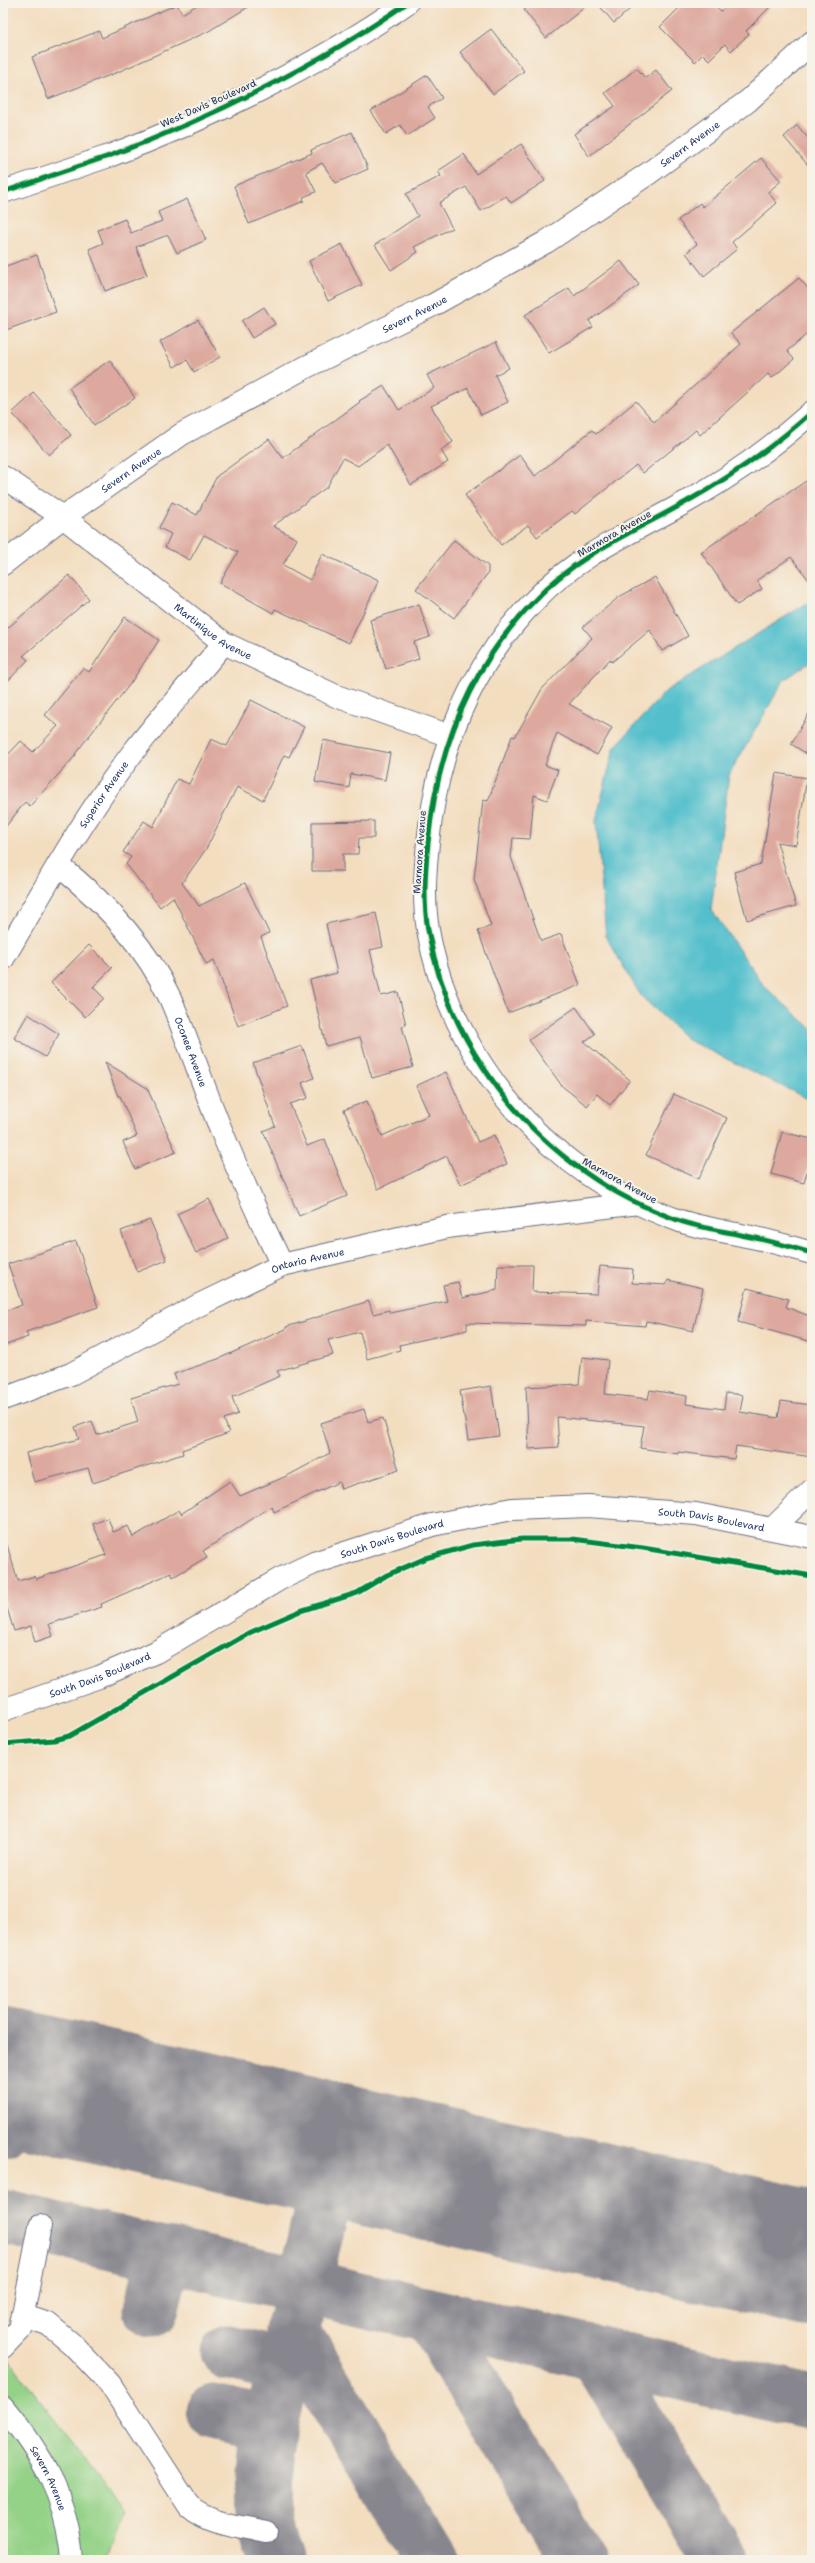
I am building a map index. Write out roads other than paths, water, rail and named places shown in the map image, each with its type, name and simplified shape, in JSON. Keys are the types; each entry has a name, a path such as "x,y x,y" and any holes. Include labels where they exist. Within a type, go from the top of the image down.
{"street":[{"name":"West Davis Boulevard","path":"3,192 110,155 206,115 317,59 407,3"},
{"name":"Severn Avenue","path":"3,564 63,517 182,434 292,374 433,304 546,242 649,173 748,101 812,42"},
{"name":"Marmora Avenue","path":"812,412 792,430 743,466 689,500 601,548 559,578 538,596 487,659 461,707 450,736 432,806 424,884 428,931 442,980 454,1013 481,1066 519,1114 540,1136 589,1175 638,1203 681,1221 748,1236 812,1253"},
{"name":"Martinique Avenue","path":"3,477 63,517 224,643 336,696 450,736"},
{"name":"Superior Avenue","path":"3,960 75,835 134,751 224,643"},
{"name":"Oconee Avenue","path":"58,865 88,889 117,921 146,957 169,997 233,1159 282,1265"},
{"name":"Ontario Avenue","path":"3,1399 71,1374 199,1305 282,1265 447,1227 638,1203"},
{"path":"773,1528 812,1490"},
{"name":"South Davis Boulevard","path":"3,1710 99,1677 156,1652 280,1580 314,1563 432,1525 512,1510 588,1506 696,1514 773,1528 812,1537"},
{"path":"3,2347 20,2329 24,2316 40,2226"},
{"path":"24,2316 48,2324 94,2366 110,2384 188,2506 198,2514 214,2520 266,2532"},
{"name":"Severn Avenue","path":"3,2407 30,2440 54,2480 66,2518 72,2560"}],"water":[{"path":"812,600 812,661 784,680 729,775 711,909 764,986 812,1029 812,1101 688,1040 641,996 606,937 596,820 614,748 666,691"}]}
